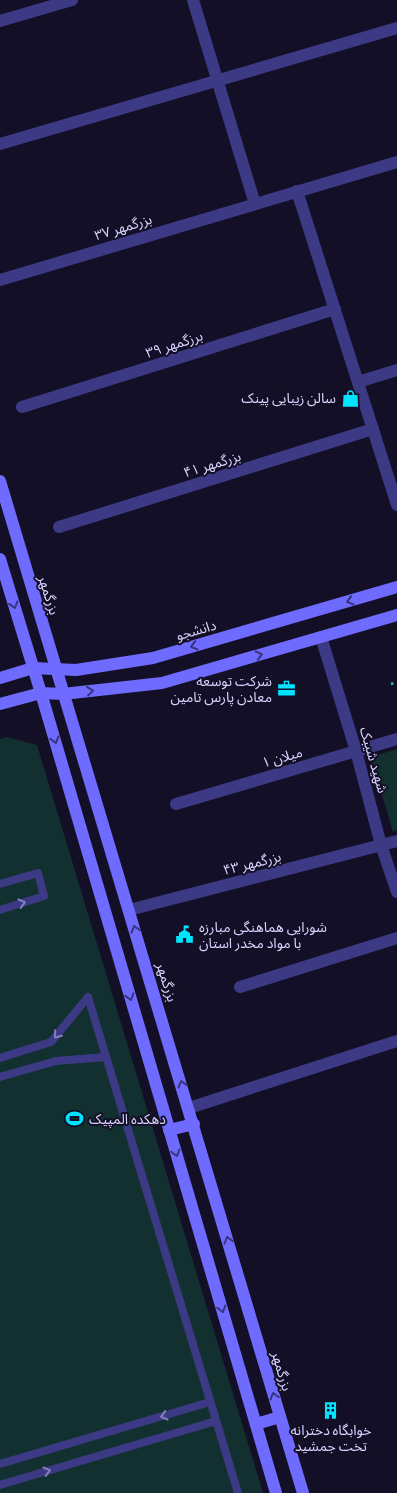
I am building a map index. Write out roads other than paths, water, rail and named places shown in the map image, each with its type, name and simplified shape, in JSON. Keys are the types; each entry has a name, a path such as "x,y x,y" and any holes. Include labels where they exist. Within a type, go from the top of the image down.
{"street":[{"path":"0,21 72,0"},
{"path":"193,0 255,204"},
{"path":"0,144 397,28"},
{"name":"بزرگمهر ۳۷","path":"0,280 397,162"},
{"path":"298,191 397,505"},
{"name":"برزگمهر ۳۹","path":"22,407 335,309"},
{"path":"358,382 397,370"},
{"name":"بزرگمهر ۴۱","path":"59,527 373,429"},
{"name":"بزرگمهر","path":"0,481 303,1493"},
{"path":"0,558 276,1493"},
{"name":"دانشجو","path":"0,678 34,668 76,670 153,658 397,588"},
{"path":"0,704 41,693 64,694 162,683 397,614"},
{"name":"شهید شیبک","path":"321,636 356,751 381,846 397,892"},
{"name":"میلان ۱","path":"176,804 397,739"},
{"name":"بزرگمهر ۴۳","path":"129,910 397,841"},
{"path":"240,986 397,938"},
{"path":"189,1108 397,1041"},
{"path":"169,1130 194,1124"},
{"path":"256,1424 280,1417"}],"lane":[{"path":"0,884 38,873 44,896 0,910"},
{"path":"0,1058 51,1042 88,997 238,1493"},
{"path":"0,1077 56,1061 106,1057"},
{"path":"0,1464 210,1402"},
{"path":"0,1485 216,1421"}],"place":[{"name":"سالن زیبایی پینک","path":"350,398"},
{"name":"شرکت توسعه معادن پارس تامین","path":"286,689"},
{"name":"شورایی هماهنگی مبارزه با مواد مخدر استان","path":"185,935"},
{"name":"دهکده المپیک","path":"75,1119"},
{"name":"خوابگاه دخترانه تخت جمشید","path":"331,1410"}]}
